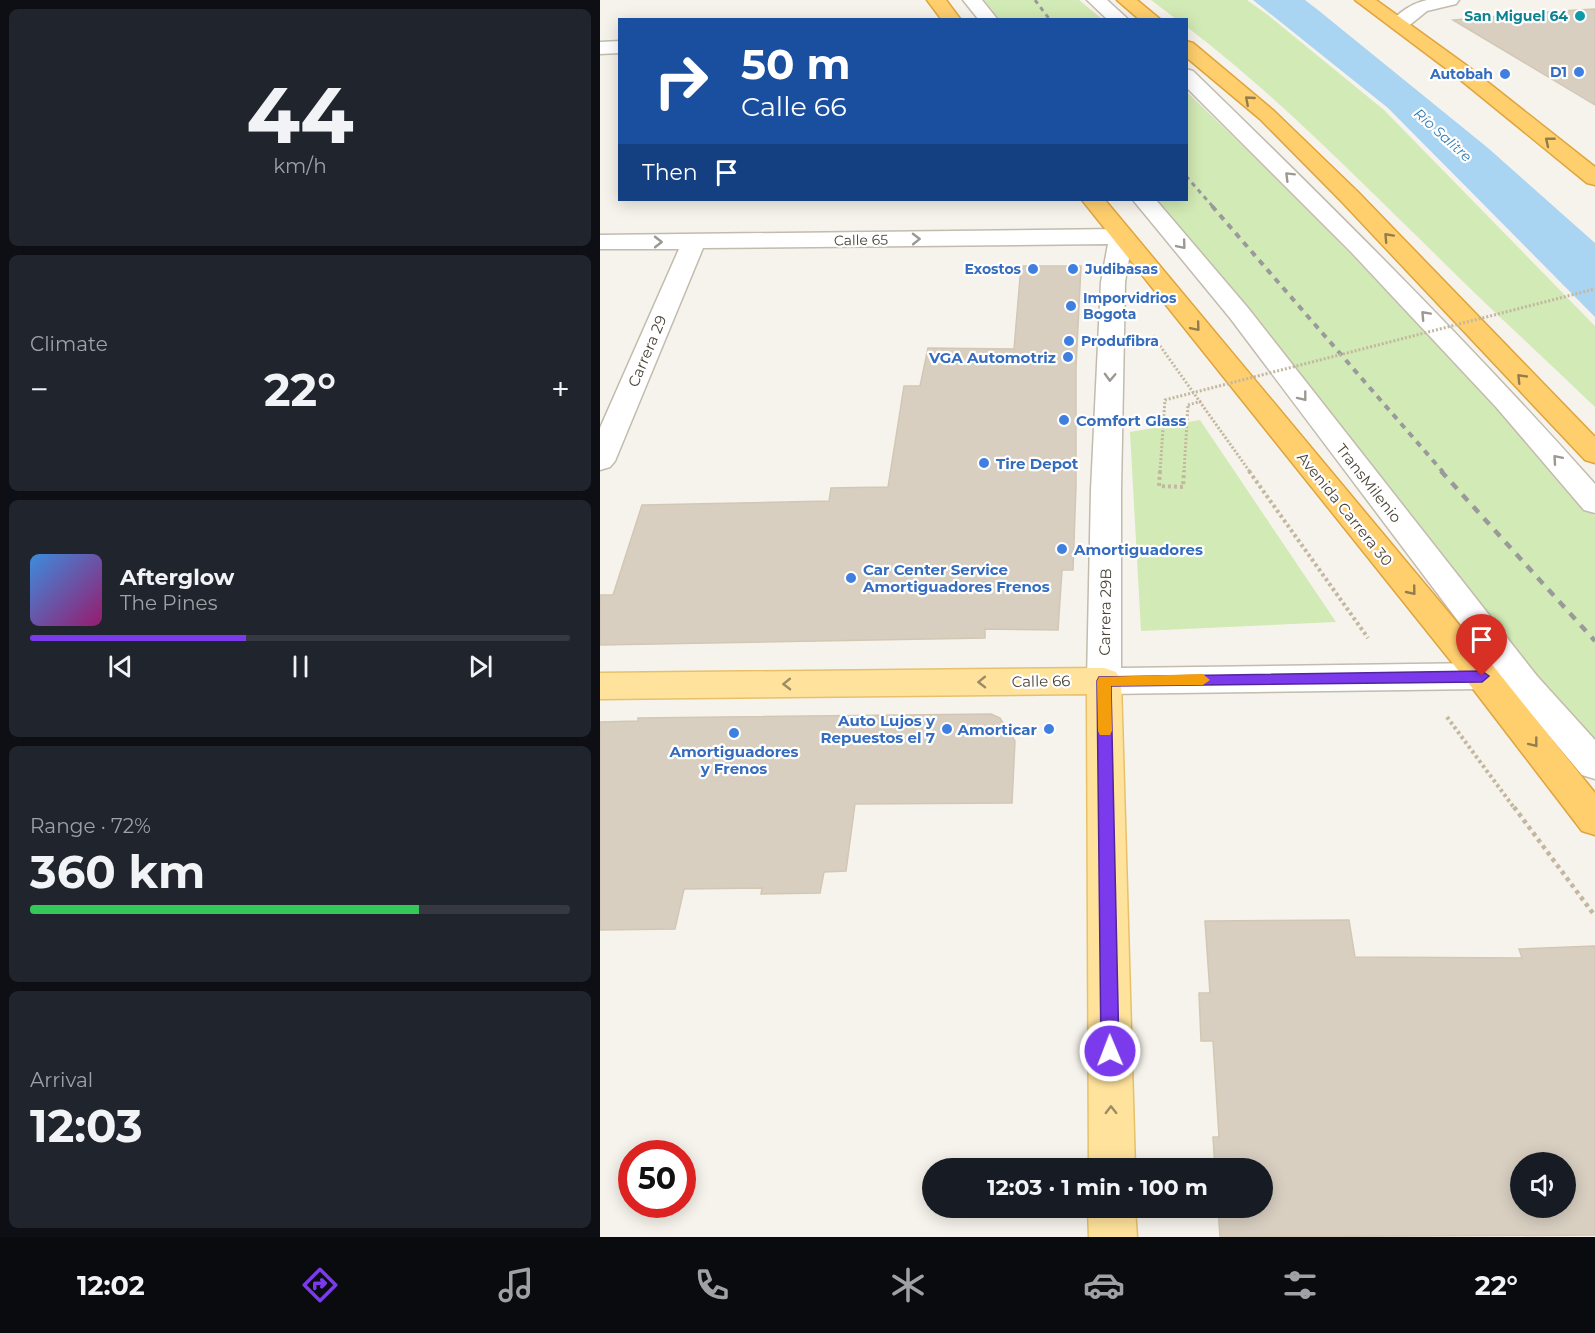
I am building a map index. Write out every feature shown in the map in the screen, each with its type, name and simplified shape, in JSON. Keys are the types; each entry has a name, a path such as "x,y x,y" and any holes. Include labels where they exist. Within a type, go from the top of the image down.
{"highway":[{"path":"936,0 950,18"},
{"path":"1126,0 1149,18"},
{"path":"1364,0 1399,24 1595,178"},
{"path":"1188,48 1267,115 1350,197 1595,454"},
{"name":"Avenida Carrera 30","path":"1094,201 1482,676 1595,820"},
{"path":"1562,421 1595,442"}],"main road":[{"name":"Calle 66","path":"600,686 1104,681"},
{"name":"Carrera 29B","path":"1104,681 1112,1158"},
{"path":"1112,1218 1113,1237"}],"street":[{"path":"972,0 987,18"},
{"path":"1096,0 1118,18"},
{"path":"1399,24 1421,6 1450,0"},
{"path":"600,48 618,47"},
{"path":"1188,77 1360,246 1506,401 1595,504"},
{"name":"TransMilenio","path":"1145,201 1239,313 1525,685 1595,765"},
{"name":"Calle 65","path":"600,242 1121,236"},
{"name":"Carrera 29B","path":"1104,681 1106,490 1113,282 1121,236"},
{"name":"Carrera 29","path":"600,461 694,242"},
{"name":"Calle 66","path":"1104,681 1482,676"}],"path":[{"path":"1113,282 1373,645 1417,677 1595,916"},
{"path":"1188,405 1183,487 1159,486 1166,400 1595,289"}],"green space":[{"path":"984,0 1079,0 1101,18 998,18"},
{"path":"1151,0 1247,0 1384,110 1595,326 1595,407 1282,107 1188,28 1188,18 1175,18"},
{"path":"1188,93 1305,206 1481,391 1595,516 1595,747 1414,524 1274,339 1153,201 1188,201"},
{"path":"1200,420 1336,622 1141,631 1130,432"}],"water":[{"name":"Río Salitre","path":"1253,0 1305,0 1488,148 1595,243 1595,317 1388,108"}],"building":[{"path":"1595,9 1595,105 1453,20 1560,11"},
{"path":"1021,266 1081,266 1076,367 1073,570 1062,570 1058,630 985,629 985,638 600,645 600,595 613,595 642,505 829,501 831,488 888,487 904,386 920,386 928,348 1014,349"},
{"path":"991,714 1000,718 1015,741 1012,803 855,804 846,871 824,872 820,893 761,894 762,888 684,889 675,929 600,930 600,722 638,721 638,718"},
{"path":"1349,920 1355,957 1522,958 1519,949 1595,946 1595,1235 1220,1237 1219,1218 1273,1218 1273,1158 1214,1158 1213,1137 1219,1137 1213,1041 1201,1041 1199,993 1210,993 1205,921"}],"railway":[{"path":"1035,0 1048,18"},
{"path":"1188,178 1214,208"},
{"path":"1212,206 1443,472"},
{"path":"1441,471 1595,641"}],"slow traffic":[{"path":"1105,731 1104,681 1203,680"}],"place":[{"name":"San Miguel 64","path":"1580,16"},
{"name":"D1","path":"1579,72"},
{"name":"Autobah","path":"1505,74"},
{"name":"Exostos","path":"1033,269"},
{"name":"Judibasas","path":"1073,269"},
{"name":"Imporvidrios Bogota","path":"1071,306"},
{"name":"Produfibra","path":"1069,341"},
{"name":"VGA Automotriz","path":"1068,357"},
{"name":"Comfort Glass","path":"1064,420"},
{"name":"Tire Depot","path":"984,463"},
{"name":"Amortiguadores","path":"1062,549"},
{"name":"Car Center Service Amortiguadores Frenos","path":"851,578"},
{"name":"Auto Lujos y Repuestos el 7","path":"947,729"},
{"name":"Amorticar","path":"1049,729"},
{"name":"Amortiguadores y Frenos","path":"734,733"}],"route":[{"path":"1110,1051 1104,681 1482,676"}]}
